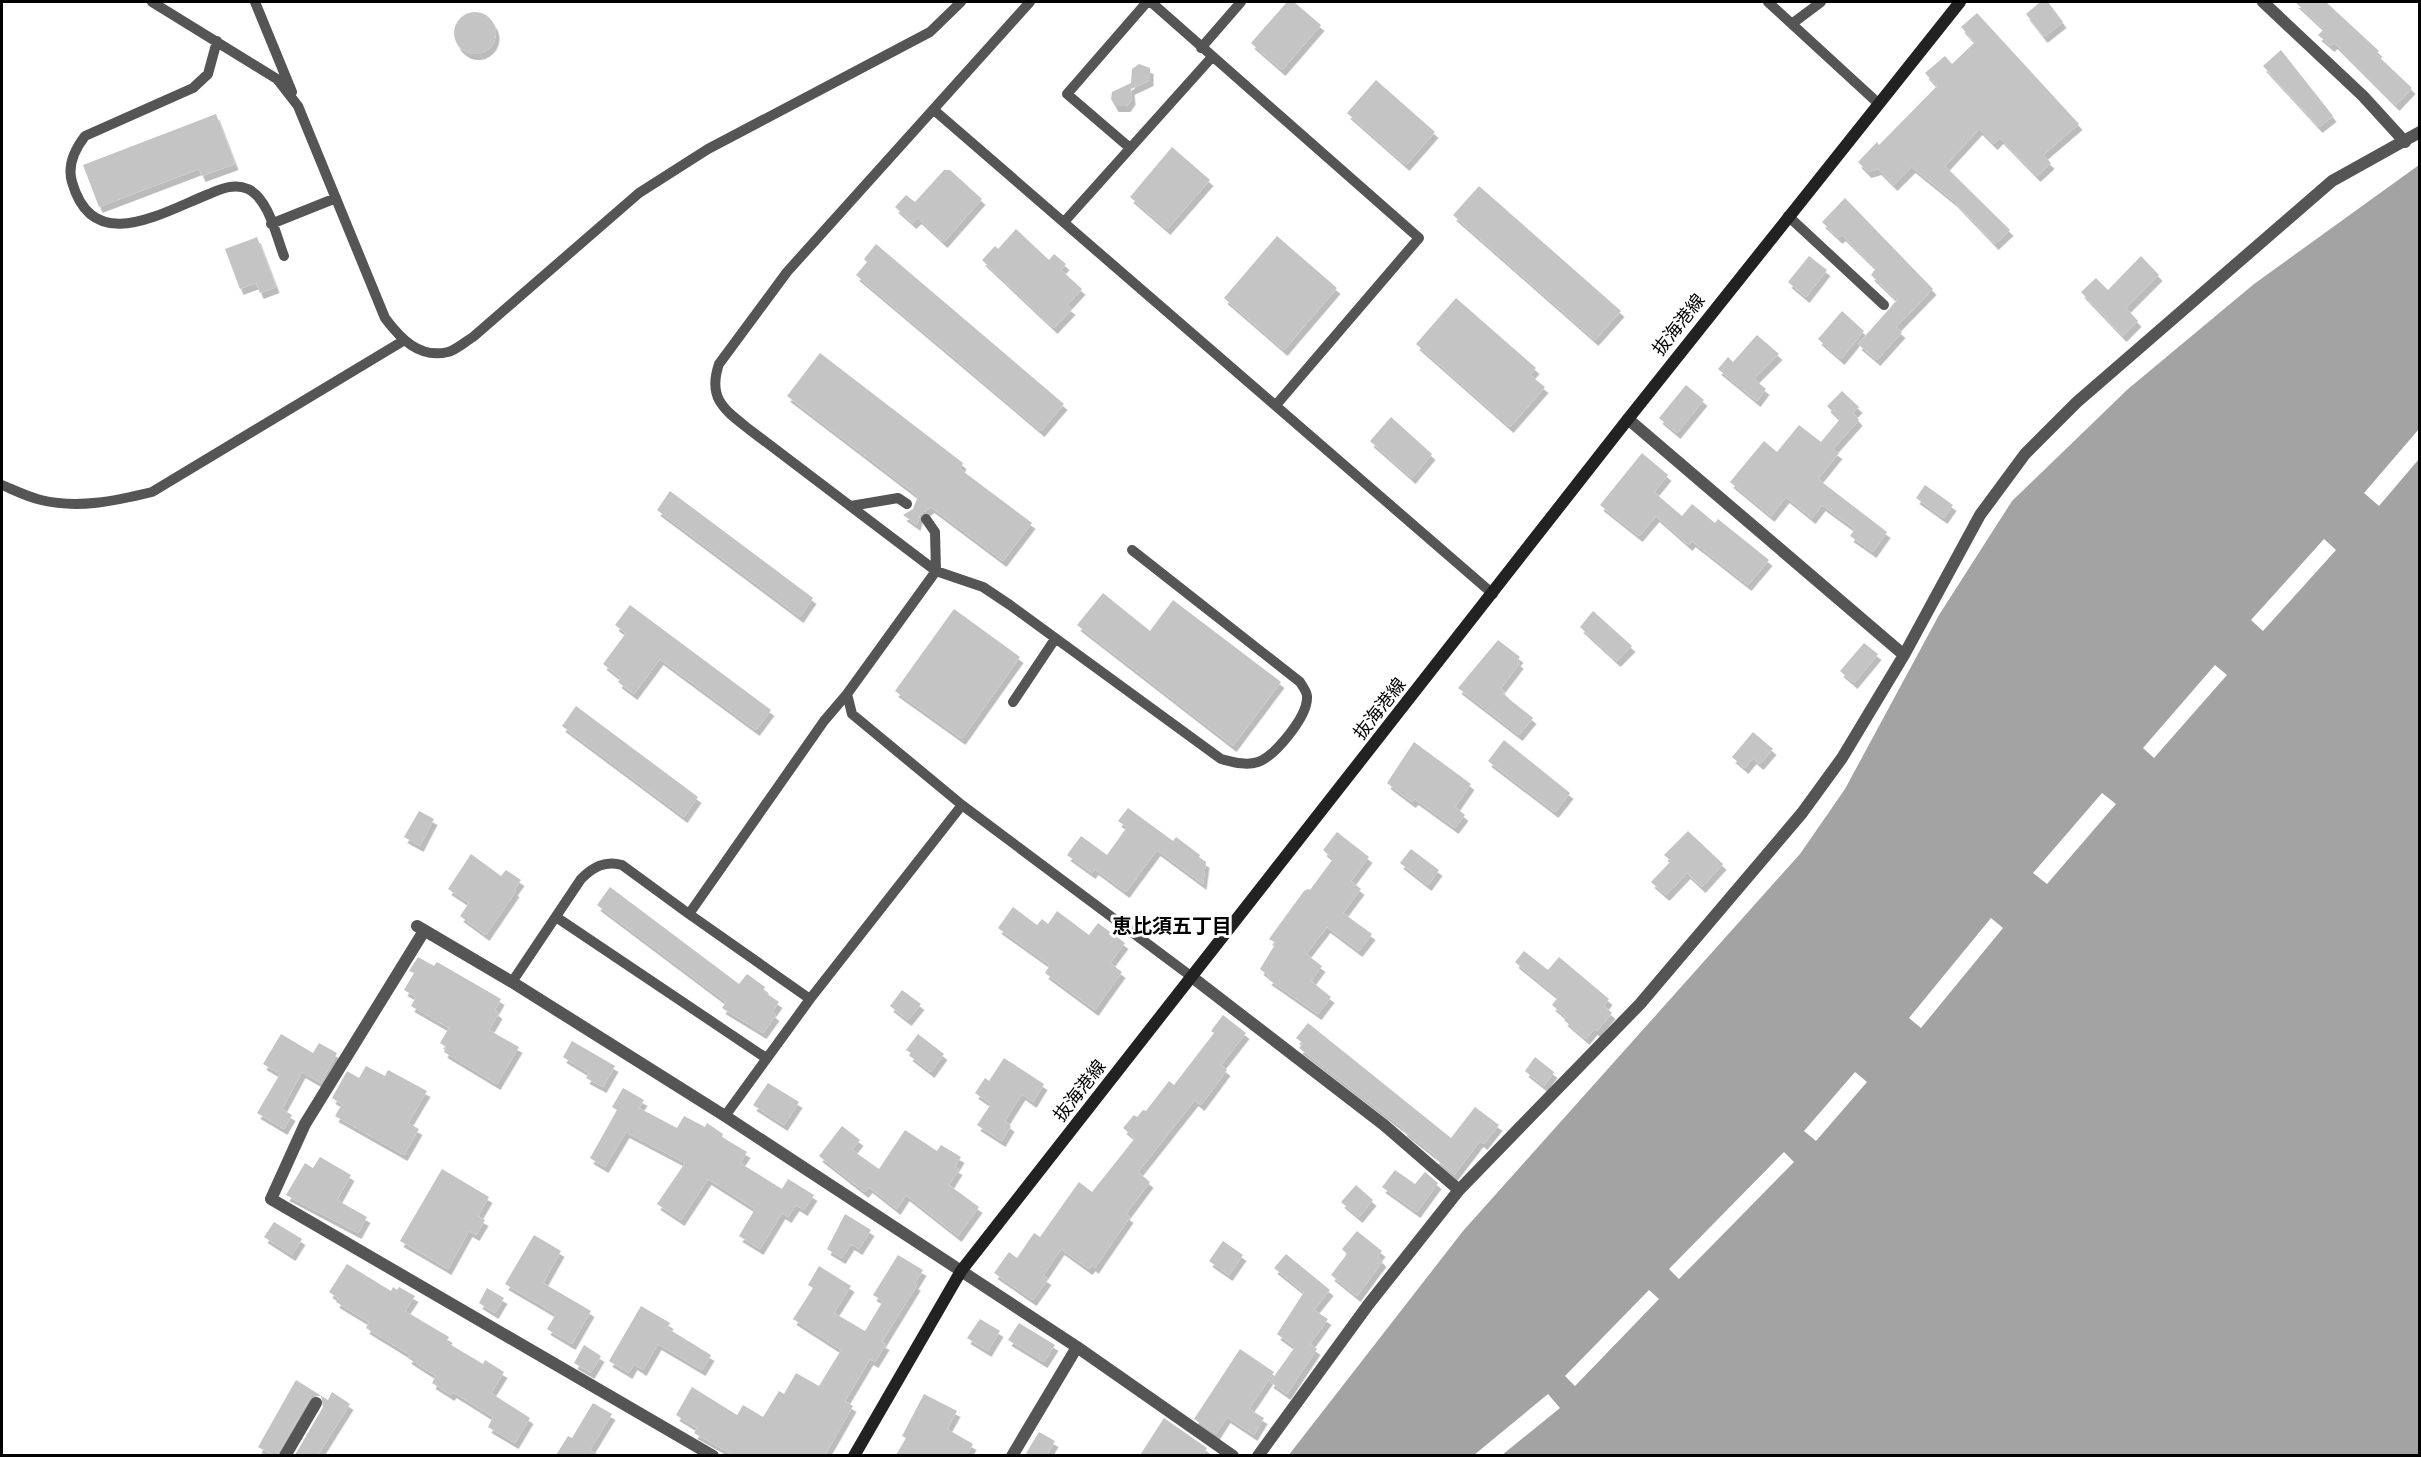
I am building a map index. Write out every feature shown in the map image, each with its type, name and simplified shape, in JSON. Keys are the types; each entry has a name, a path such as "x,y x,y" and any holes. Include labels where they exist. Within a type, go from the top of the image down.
{"main road":[{"name":"抜海港線","path":"854,1455 961,1271 1628,419 1960,2"}],"street":[{"path":"2263,2 2363,96 2405,142"},
{"path":"1258,1455 1368,1305 1459,1190 1640,1004 1802,813 1842,758 1904,656 1980,515 2025,454 2077,402 2332,182 2420,132"},
{"path":"1628,419 1904,656"},
{"path":"713,1455 271,1199 305,1124 420,928 512,982 725,1116 1077,1347 1233,1455"},
{"path":"1192,977 1384,1125 1459,1190"},
{"path":"1012,1455 1077,1347"},
{"path":"285,1455 316,1402"}],"lane":[{"path":"152,2 277,79 298,106"},
{"path":"255,2 385,318 403,341 423,351 449,352 473,337 613,214 655,182 708,149 930,32 961,2"},
{"path":"1030,2 787,272 719,364 714,379 716,394 724,409 936,571 983,588 1085,658 1221,759 1242,764 1257,762 1272,755 1305,712 1308,696 1300,682 1132,550"},
{"path":"1130,148 1067,94 1149,2 1419,238 1276,405"},
{"path":"1201,48 1241,2"},
{"path":"1768,2 1879,104"},
{"path":"1793,23 1821,2"},
{"path":"217,41 208,74 193,88 85,136 75,148 71,180 81,206 91,216 103,223 119,225 138,222 230,186 248,189 262,200 284,256"},
{"path":"1064,222 1212,57"},
{"path":"934,110 1493,594"},
{"path":"271,224 336,198"},
{"path":"1788,216 1884,305"},
{"path":"2,484 40,500 75,504 109,503 152,492 403,341"},
{"path":"851,506 898,498 908,504"},
{"path":"689,914 824,721 848,694 936,571 935,532 926,519"},
{"path":"1013,702 1055,639"},
{"path":"848,694 852,714 864,726 962,805 1192,977"},
{"path":"725,1116 810,999 962,805"},
{"path":"512,982 581,879 593,867 612,862 622,865 810,999"},
{"path":"556,917 766,1058"}],"shaded area":[{"path":"2419,165 2419,1455 1288,1456 1463,1231 1800,854 1845,789 1939,615 2012,501 2128,389 2254,284"}],"pier":[{"path":"2419,429 2419,459 2379,506 2364,493"},
{"path":"2324,539 2336,550 2263,631 2251,620"},
{"path":"2215,665 2227,675 2154,758 2143,748"},
{"path":"2102,793 2116,804 2047,884 2033,873"},
{"path":"1991,918 2003,928 1921,1028 1909,1018"},
{"path":"1855,1072 1867,1082 1816,1141 1804,1131"},
{"path":"1784,1152 1794,1162 1679,1279 1669,1269"},
{"path":"1649,1290 1659,1299 1575,1386 1565,1376"},
{"path":"1548,1394 1560,1408 1502,1455 1474,1455"}],"building":[{"path":"1287,2 1294,2 1321,25 1282,70 1251,43"},
{"path":"2040,2 2048,2 2063,22 2044,37 2026,14"},
{"path":"2295,2 2326,2 2379,51 2376,54 2412,88 2396,105 2334,43 2331,46 2318,35 2324,29"},
{"path":"475,12 490,18 496,33 490,48 475,54 460,48 454,33 460,18"},
{"path":"1977,13 2079,124 2043,155 2051,163 2037,176 2000,138 1994,144 1979,129 1945,166 2010,230 1995,244 1954,201 1912,167 1894,185 1878,169 1868,172 1858,162 1877,142 1879,145 1937,86 1925,73 1945,56 1952,64 1975,42 1961,27"},
{"path":"2281,50 2333,116 2319,127 2263,66"},
{"path":"1139,64 1150,68 1150,80 1131,89 1132,99 1127,106 1115,106 1111,99 1112,92 1131,83 1132,69"},
{"path":"1376,80 1435,132 1406,165 1347,113"},
{"path":"216,114 235,164 202,176 199,169 99,207 83,165"},
{"path":"1172,147 1210,180 1167,229 1130,197"},
{"path":"944,170 950,170 982,199 944,242 918,218 913,223 895,207 906,195 915,202"},
{"path":"1479,186 1621,311 1595,340 1453,215"},
{"path":"1845,198 1933,289 1896,327 1902,332 1877,360 1858,344 1897,300 1871,275 1876,268 1842,235 1839,238 1822,222"},
{"path":"1016,229 1049,260 1054,254 1066,264 1061,270 1082,289 1067,305 1072,309 1054,328 982,260 995,246 998,249"},
{"path":"1277,236 1337,288 1284,350 1224,298"},
{"path":"257,237 276,287 260,293 256,283 240,289 225,249"},
{"path":"876,244 1064,404 1041,431 856,275 867,262 864,259"},
{"path":"1809,256 1827,270 1806,297 1788,282"},
{"path":"2141,256 2159,275 2126,308 2138,321 2123,336 2081,292 2096,278 2108,290"},
{"path":"1456,298 1536,368 1530,375 1545,387 1510,427 1416,344"},
{"path":"1842,311 1864,331 1841,359 1818,339"},
{"path":"1757,335 1779,354 1754,379 1766,389 1757,401 1718,369 1728,357 1733,362"},
{"path":"820,353 963,463 960,469 1032,523 1003,561 931,507 920,515 917,525 903,515 913,509 918,496 787,396"},
{"path":"1686,385 1704,400 1677,433 1659,418"},
{"path":"1842,391 1859,407 1853,413 1859,420 1833,449 1839,453 1818,479 1887,532 1873,552 1850,536 1855,529 1822,505 1812,518 1786,497 1771,516 1730,482 1764,441 1777,452 1799,425 1821,442 1840,419 1827,406"},
{"path":"1391,417 1432,454 1412,478 1370,441"},
{"path":"1642,453 1668,475 1654,492 1682,516 1692,504 1715,523 1718,519 1769,560 1748,585 1692,541 1689,545 1656,516 1639,536 1600,505"},
{"path":"1925,485 1953,505 1944,518 1916,498"},
{"path":"670,491 813,598 800,617 657,510"},
{"path":"1103,593 1150,631 1173,600 1281,682 1233,746 1077,625"},
{"path":"630,605 771,710 756,730 660,659 634,694 618,682 621,678 603,664 626,633 615,625"},
{"path":"954,609 1020,657 962,739 895,691"},
{"path":"1593,611 1632,646 1617,661 1580,627"},
{"path":"1498,640 1520,657 1517,660 1520,663 1501,688 1505,692 1503,694 1533,718 1519,735 1458,688"},
{"path":"1864,643 1878,654 1854,683 1840,671"},
{"path":"576,706 698,797 684,817 562,726"},
{"path":"1753,732 1773,749 1760,764 1753,758 1745,768 1732,757"},
{"path":"1504,740 1570,793 1555,812 1488,761"},
{"path":"1414,742 1471,784 1455,807 1465,815 1455,828 1415,799 1412,802 1387,783"},
{"path":"1128,808 1173,841 1176,837 1200,855 1199,857 1206,862 1203,884 1157,850 1126,892 1095,869 1092,873 1067,855 1081,836 1107,855 1127,827 1118,821"},
{"path":"419,811 434,819 420,846 404,837"},
{"path":"1688,831 1723,864 1702,887 1687,873 1666,895 1651,882 1671,861 1664,855"},
{"path":"1337,832 1369,857 1351,881 1361,889 1343,913 1372,934 1359,951 1327,927 1306,954 1322,966 1311,981 1331,997 1318,1014 1268,979 1270,977 1260,969 1276,943 1269,939 1304,891 1310,890 1333,859 1323,850"},
{"path":"1411,849 1439,870 1428,885 1400,863"},
{"path":"471,854 501,876 506,870 521,880 486,935 460,916 469,903 448,889"},
{"path":"610,887 739,984 747,974 765,987 763,991 779,1002 772,1012 776,1015 763,1033 722,1008 726,1002 597,905"},
{"path":"1013,907 1037,925 1042,919 1048,924 1057,911 1089,935 1098,923 1125,943 1110,963 1122,972 1095,1010 1045,973 1050,965 998,928"},
{"path":"1524,951 1548,970 1559,957 1609,999 1604,1006 1612,1013 1597,1031 1594,1029 1586,1039 1564,1020 1566,1017 1552,1005 1558,997 1515,962"},
{"path":"418,957 434,966 437,962 501,999 495,1010 499,1013 489,1030 519,1047 497,1084 444,1052 446,1047 440,1043 449,1028 411,1006 416,997 404,990 414,973 409,971"},
{"path":"902,990 921,1004 908,1020 890,1006"},
{"path":"1223,1015 1246,1033 1221,1065 1227,1070 1201,1105 1195,1100 1138,1172 1150,1182 1126,1214 1130,1217 1095,1268 1092,1265 1089,1269 1061,1249 1043,1276 1048,1279 1033,1300 994,1273 1009,1252 1017,1258 1034,1233 1040,1237 1079,1182 1092,1192 1135,1138 1123,1128 1134,1115 1137,1117 1143,1110 1146,1111 1169,1081 1174,1085 1214,1033 1211,1031"},
{"path":"1308,1023 1451,1138 1475,1107 1499,1125 1484,1144 1480,1141 1454,1175 1404,1129 1299,1048 1303,1043 1296,1038"},
{"path":"281,1034 313,1053 319,1043 337,1053 321,1083 302,1072 282,1109 292,1115 284,1129 257,1113 280,1074 263,1064"},
{"path":"918,1034 944,1054 931,1072 906,1050"},
{"path":"572,1041 615,1066 603,1087 586,1078 589,1073 563,1057"},
{"path":"1535,1057 1554,1072 1544,1086 1525,1071"},
{"path":"1004,1058 1044,1084 1033,1102 1022,1094 1005,1121 1011,1126 1002,1141 977,1125 991,1104 975,1093 985,1078 989,1081"},
{"path":"366,1066 385,1076 388,1070 427,1091 408,1123 419,1129 404,1155 335,1116 342,1104 332,1098 347,1071 359,1078"},
{"path":"768,1083 799,1102 784,1125 753,1105"},
{"path":"623,1088 644,1100 639,1108 677,1128 684,1116 705,1127 707,1123 723,1134 722,1137 747,1152 740,1163 782,1189 788,1179 814,1195 804,1210 796,1205 788,1217 782,1213 760,1249 739,1236 755,1209 708,1179 681,1220 657,1204 685,1163 626,1132 605,1167 590,1158 617,1110 612,1107"},
{"path":"842,1126 860,1140 852,1150 879,1169 905,1130 937,1151 941,1145 961,1157 955,1167 959,1169 949,1185 979,1207 958,1236 906,1195 897,1209 869,1187 865,1192 819,1156"},
{"path":"320,1157 351,1175 337,1200 367,1217 358,1233 286,1195 305,1163 313,1168"},
{"path":"442,1169 489,1197 478,1216 485,1220 476,1235 469,1231 448,1269 400,1241"},
{"path":"1395,1170 1415,1184 1425,1172 1438,1183 1417,1212 1382,1187"},
{"path":"1356,1185 1373,1200 1359,1217 1341,1202"},
{"path":"845,1214 871,1230 859,1249 851,1244 842,1258 827,1249"},
{"path":"274,1222 302,1239 292,1255 264,1237"},
{"path":"1357,1231 1382,1251 1378,1256 1383,1261 1357,1296 1331,1275 1347,1254 1342,1249"},
{"path":"534,1235 561,1251 543,1283 591,1311 572,1344 547,1329 556,1314 505,1284"},
{"path":"1223,1241 1243,1255 1229,1275 1209,1261"},
{"path":"1286,1254 1330,1290 1314,1310 1328,1319 1310,1344 1317,1349 1287,1394 1270,1382 1295,1347 1277,1334 1304,1292 1274,1268"},
{"path":"898,1255 923,1270 915,1283 917,1285 882,1342 886,1344 875,1362 870,1359 845,1401 853,1406 825,1455 733,1455 694,1433 697,1428 676,1415 692,1387 737,1415 743,1405 763,1417 779,1391 784,1394 796,1373 819,1386 841,1350 793,1319 813,1288 808,1285 819,1266 851,1286 834,1313 865,1331 883,1301 873,1295"},
{"path":"347,1264 391,1291 393,1287 397,1290 399,1287 415,1296 405,1311 449,1337 446,1342 483,1364 485,1360 504,1372 491,1393 530,1418 515,1443 488,1427 493,1417 453,1392 451,1395 432,1383 436,1376 408,1358 410,1355 366,1328 369,1322 336,1302 338,1298 329,1292"},
{"path":"487,1288 504,1298 495,1313 479,1303"},
{"path":"641,1306 670,1323 667,1328 711,1355 702,1370 658,1344 643,1370 634,1364 629,1373 609,1361"},
{"path":"980,1319 1000,1331 988,1351 967,1338"},
{"path":"1019,1323 1055,1345 1044,1362 1008,1340"},
{"path":"584,1345 601,1356 591,1373 574,1363"},
{"path":"1240,1349 1274,1372 1249,1409 1264,1418 1254,1435 1227,1417 1216,1434 1194,1419"},
{"path":"296,1380 328,1400 332,1392 350,1404 318,1455 295,1455 323,1407 321,1396 311,1396 277,1455 273,1455 258,1447"},
{"path":"924,1394 957,1411 947,1429 973,1444 967,1455 896,1455 906,1438 902,1436"},
{"path":"593,1403 612,1414 590,1450 599,1455 556,1455 568,1436 572,1438"},
{"path":"1164,1418 1207,1448 1203,1455 1140,1455"},
{"path":"1039,1432 1055,1441 1047,1455 1025,1455"}],"district":[{"name":"恵比須五丁目","path":"1172,927"}]}
